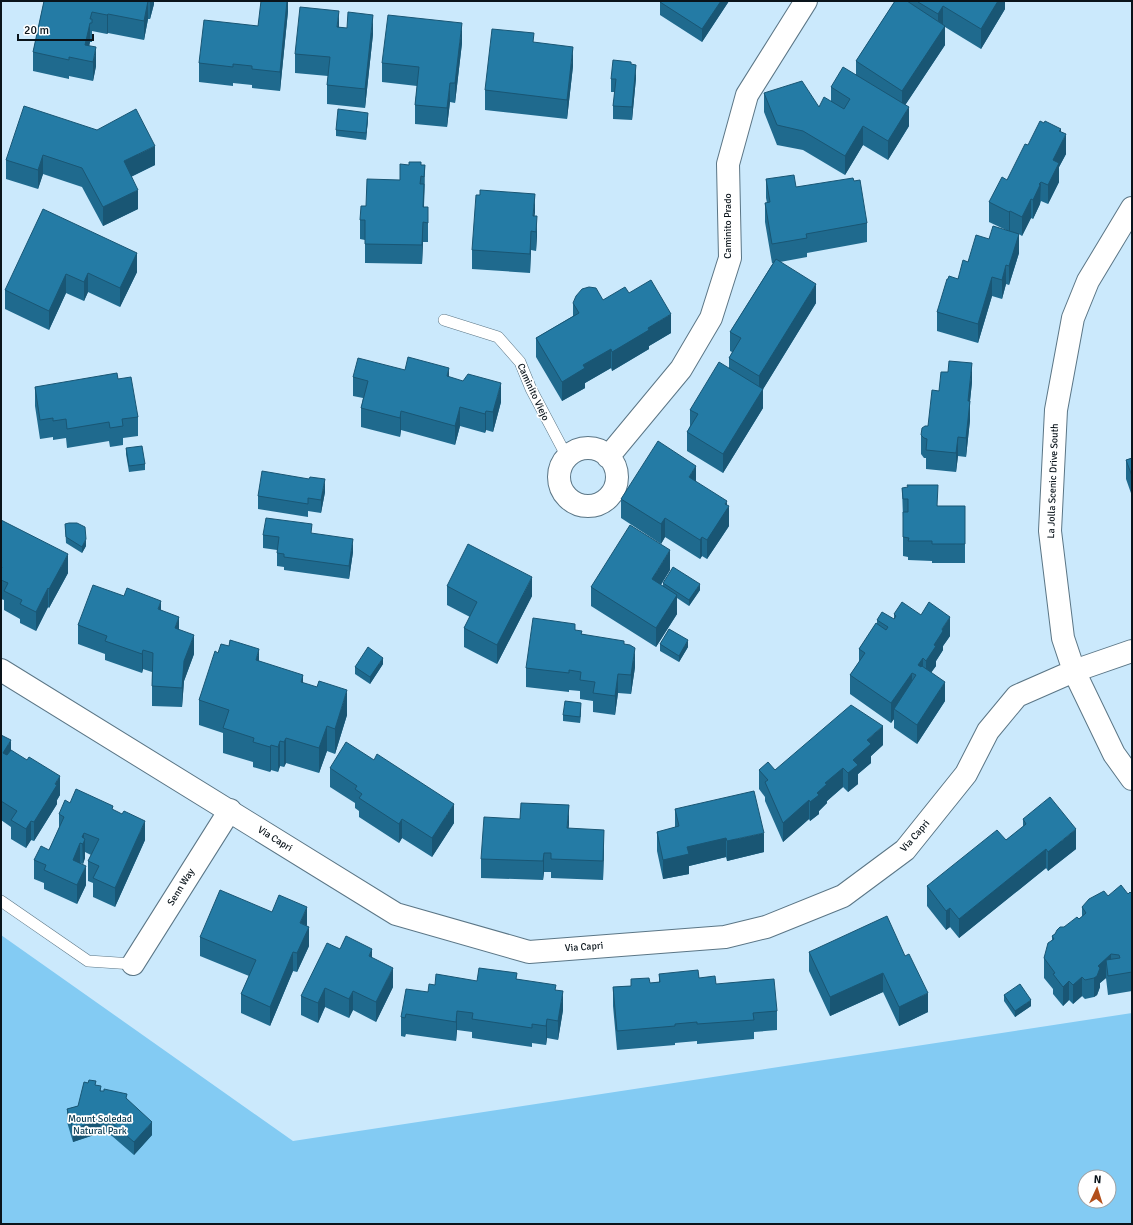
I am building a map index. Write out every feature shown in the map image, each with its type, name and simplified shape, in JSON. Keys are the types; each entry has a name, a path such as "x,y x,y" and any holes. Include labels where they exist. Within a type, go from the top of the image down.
{"street":[{"name":"Caminito Prado","path":"608,457 681,368 711,318 730,258 728,164 747,95 806,1"},
{"name":"La Jolla Scenic Drive South","path":"1132,208 1088,281 1073,318 1056,410 1050,531 1064,638 1074,671 1114,754 1132,779"},
{"path":"583,449 591,449 608,457 616,472 614,490 609,497 601,503 593,506 584,506 575,503 568,498 562,491 559,483 559,474 562,465 567,458 574,452 583,449"},
{"name":"Via Capri","path":"1,670 230,810 396,914 529,952 725,937 766,927 843,896 905,850 966,774 988,731 1017,696 1074,671 1132,651"},
{"name":"Senn Way","path":"133,964 230,810"}],"lane":[{"name":"Caminito Viejo","path":"444,320 498,337 520,362 531,389 567,458"},
{"path":"1,901 88,961 133,964"}],"green space":[{"name":"Mount Soledad Natural Park","path":"1,935 293,1141 1132,1013 1132,1224 1,1224"}],"building":[{"path":"44,1 148,1 144,21 92,12 90,19 92,19 92,23 90,23 85,45 96,47 93,62 69,57 69,60 33,52"},
{"path":"261,1 287,1 280,72 252,69 252,66 233,64 233,67 199,63 204,20 258,26"},
{"path":"660,1 721,1 702,29"},
{"path":"895,1 907,1 945,26 902,91 856,61"},
{"path":"998,1 981,29 943,6 938,14 918,2"},
{"path":"300,7 339,11 337,27 347,28 348,12 373,15 365,89 327,85 330,57 295,54"},
{"path":"388,15 462,23 455,83 450,83 447,108 415,105 419,67 382,63"},
{"path":"492,29 534,33 533,42 573,47 567,100 485,90"},
{"path":"613,60 631,62 631,64 636,65 632,107 613,106 616,79 611,79"},
{"path":"843,67 909,107 888,141 863,126 845,156 803,131 777,125 764,93 802,81 819,107 824,97 844,109 850,99 831,87"},
{"path":"24,106 97,130 136,109 155,146 124,161 138,190 103,207 82,168 43,155 38,170 6,160"},
{"path":"338,109 368,113 366,133 336,130"},
{"path":"1040,121 1044,123 1045,121 1061,129 1059,131 1066,134 1053,160 1059,163 1048,185 1041,182 1039,184 1040,185 1033,200 1031,199 1022,217 989,202 1002,177 1007,180 1025,144 1028,145"},
{"path":"409,162 421,162 421,165 425,165 424,177 421,176 420,184 424,184 423,207 428,207 428,223 423,222 422,245 365,244 365,220 360,220 361,206 366,206 367,179 400,180 400,164 409,165"},
{"path":"794,175 796,187 853,178 854,181 860,180 867,223 806,234 807,238 772,244 765,203 770,202 766,179"},
{"path":"480,190 535,194 533,216 537,216 536,232 531,231 530,254 472,250 476,195 480,195"},
{"path":"43,209 137,253 120,288 88,273 84,282 66,274 49,311 5,290"},
{"path":"993,226 1019,234 1009,266 1006,265 1002,280 992,277 978,324 937,312 947,279 949,276 958,279 963,260 968,262 976,235 989,239"},
{"path":"776,259 816,284 759,376 729,358 741,338 730,332"},
{"path":"651,280 671,314 648,328 649,330 612,352 611,349 583,365 585,368 562,382 536,338 579,313 573,303 576,296 582,289 589,287 596,288 603,300 625,287 629,293"},
{"path":"408,357 449,368 447,376 463,381 468,374 501,383 493,412 486,411 485,414 460,407 455,426 401,411 400,418 361,408 368,381 353,377 358,358 405,370"},
{"path":"949,361 972,363 966,438 958,437 956,453 926,450 927,439 921,435 922,428 928,426 932,390 939,391 941,372 948,372"},
{"path":"719,362 763,389 723,454 687,432 698,414 690,410"},
{"path":"117,373 118,379 131,377 138,417 122,419 123,426 110,428 109,422 67,429 66,419 53,421 53,418 40,420 35,387"},
{"path":"658,441 696,466 689,477 727,501 725,504 729,506 707,540 702,537 700,540 665,518 661,524 621,499"},
{"path":"142,446 145,464 129,466 126,448"},
{"path":"1132,458 1132,476 1126,460"},
{"path":"262,471 309,479 310,477 325,479 321,500 308,498 308,504 258,496"},
{"path":"907,485 938,485 937,506 965,506 965,544 932,544 932,541 908,541 909,538 903,537 903,512 908,512 908,499 903,499 902,488 908,487"},
{"path":"266,518 312,524 311,533 353,539 349,566 284,557 284,554 277,553 279,537 263,535"},
{"path":"1,520 68,554 36,612 20,604 22,600 4,591 8,583 1,580"},
{"path":"77,523 85,527 86,539 82,547 66,537 65,524"},
{"path":"630,525 670,550 652,579 677,595 656,628 591,587"},
{"path":"468,544 532,577 497,645 464,628 477,602 447,586"},
{"path":"673,567 700,584 689,600 663,583"},
{"path":"93,585 124,596 127,588 161,601 158,609 179,617 175,628 194,635 184,661 182,688 152,686 153,653 143,650 142,654 105,641 107,636 78,625"},
{"path":"902,602 921,615 929,602 950,617 934,645 936,646 926,661 923,658 918,665 921,667 922,666 945,682 917,725 894,709 916,675 912,673 891,703 850,675 865,653 859,649 876,623 886,630 888,627 877,620 882,612 894,619 896,616 894,614"},
{"path":"533,618 575,624 575,630 582,631 581,634 624,641 624,644 635,648 631,675 618,674 615,696 593,693 595,682 580,680 581,672 569,670 569,673 526,668"},
{"path":"669,629 688,640 679,656 660,644"},
{"path":"230,640 259,649 256,660 303,675 301,682 317,687 319,681 347,690 335,729 327,726 319,748 286,738 284,742 280,741 278,747 271,745 270,747 253,742 254,738 223,728 229,710 199,700 215,651 218,653 221,644 229,646"},
{"path":"368,647 383,658 370,677 355,667"},
{"path":"565,701 581,703 580,717 563,715"},
{"path":"851,705 883,726 867,740 871,744 853,760 858,765 848,773 843,768 825,783 827,784 817,793 819,795 810,802 809,800 783,823 765,782 768,780 759,770 768,762 775,770"},
{"path":"1,735 11,740 3,753 7,755 11,750 27,760 29,757 60,776 55,784 57,785 34,822 31,821 26,829 11,820 17,811 1,801"},
{"path":"346,742 374,760 377,754 454,804 432,838 402,819 399,824 359,798 362,794 355,789 357,786 330,768"},
{"path":"76,789 113,806 112,809 122,814 124,811 145,821 115,888 93,878 99,866 88,861 99,839 84,833 82,837 85,839 83,844 80,843 73,860 86,866 77,885 44,870 46,865 34,860 41,846 49,850 64,817 59,814 65,800 70,803"},
{"path":"754,791 764,833 727,841 726,838 687,847 689,854 663,860 657,832 679,826 675,809"},
{"path":"1050,797 1076,829 1048,852 1046,849 959,919 950,908 946,911 927,886 997,830 1006,840 1026,824 1023,819"},
{"path":"521,803 569,805 567,828 604,830 603,861 551,859 551,853 544,853 543,861 481,859 484,817 520,819"},
{"path":"1121,885 1128,894 1130,892 1132,894 1132,972 1108,976 1106,960 1120,958 1119,955 1111,954 1098,966 1100,968 1097,976 1085,980 1082,977 1073,985 1069,981 1063,987 1053,974 1055,973 1044,958 1048,943 1054,939 1052,936 1060,927 1064,927 1077,917 1079,919 1086,913 1082,907 1089,899 1104,891 1108,896"},
{"path":"220,890 272,912 279,895 307,907 300,923 309,927 297,953 293,952 270,1007 241,994 256,960 200,937"},
{"path":"887,916 905,956 909,954 928,993 899,1007 883,973 830,997 809,952"},
{"path":"346,936 372,949 369,956 393,968 376,1002 353,991 349,999 325,988 318,1003 301,996 327,943 340,949"},
{"path":"479,968 517,973 516,979 556,985 555,990 563,991 558,1021 547,1019 546,1026 532,1024 532,1028 472,1019 473,1013 457,1011 456,1022 406,1014 405,1018 401,1017 406,989 428,992 429,984 435,985 436,974 477,981"},
{"path":"698,970 699,978 715,976 716,984 774,979 777,1011 753,1013 754,1020 697,1024 697,1022 675,1024 675,1026 617,1031 613,987 631,986 631,979 649,978 650,983 660,982 659,974"},
{"path":"1020,984 1031,1000 1015,1011 1004,995"},
{"path":"89,1080 96,1081 95,1085 101,1086 100,1091 104,1091 104,1089 127,1094 126,1098 152,1122 134,1142 112,1123 100,1120 73,1129 67,1109 78,1106 84,1082 88,1083"}]}
